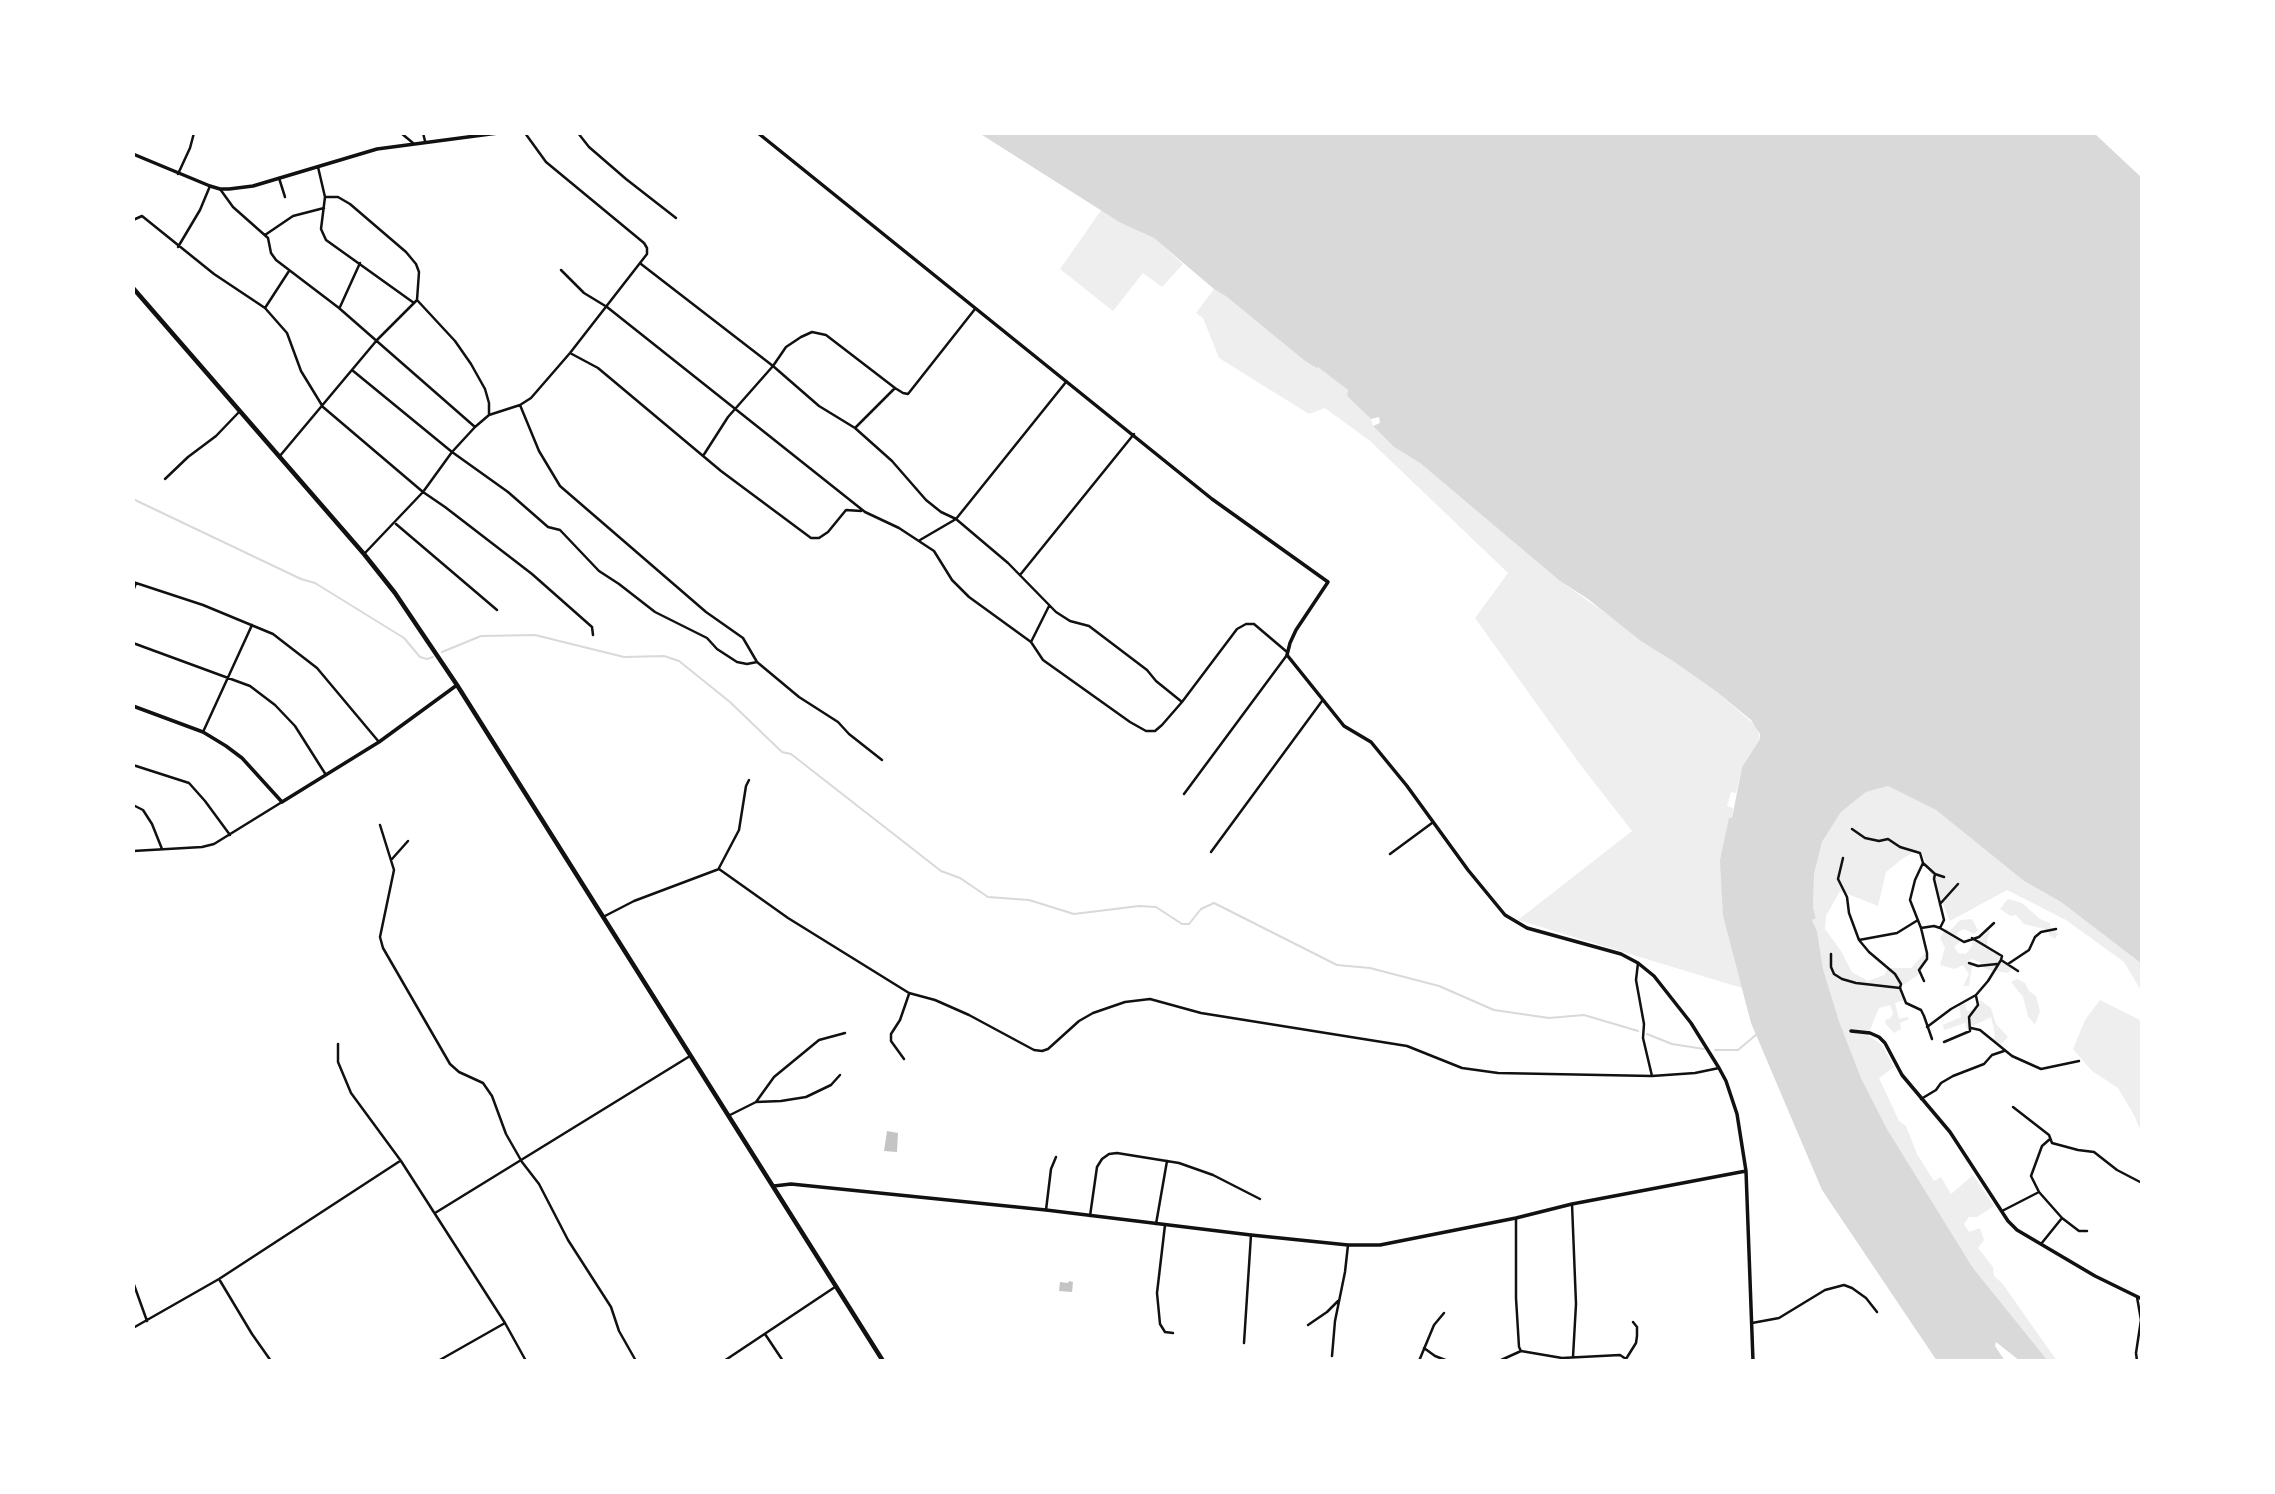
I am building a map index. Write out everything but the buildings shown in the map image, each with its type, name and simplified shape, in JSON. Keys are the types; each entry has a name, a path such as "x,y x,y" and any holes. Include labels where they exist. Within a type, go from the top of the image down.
{"main road":[{"path":"133,288 395,593 457,685 883,1361"}],"street":[{"path":"178,174 194,133"},
{"path":"401,133 413,143"},
{"path":"423,133 425,141"},
{"path":"133,154 220,189 253,186 377,149 498,133"},
{"path":"364,554 423,492 452,452 475,427 489,415 520,405 531,398 570,353 647,254 644,243 546,162 525,133"},
{"path":"578,133 589,147 676,218"},
{"path":"758,133 1212,499 1328,582 1296,630 1287,653 1184,794"},
{"path":"317,165 325,197 322,235 416,301 455,341 471,363 487,396 489,415"},
{"path":"279,178 285,197"},
{"path":"178,247 200,210 210,186"},
{"path":"220,189 233,207 268,238 271,253 289,271 339,308 475,427"},
{"path":"279,457 377,340 416,301 419,272 410,256 349,204 338,197 325,197"},
{"path":"265,235 293,216 324,208"},
{"path":"133,220 142,216 214,274 265,308 287,333 302,371 323,407 423,492 532,575 592,627 593,635"},
{"path":"339,308 360,262"},
{"path":"641,264 773,366 819,406 855,428 892,461 926,500 941,512 956,519 1038,591 1049,606 1070,621 1089,626 1147,670 1182,702"},
{"path":"561,270 584,293 607,307 865,512 899,528 934,551 952,580 969,597 1031,642 1043,660 1130,723 1146,731 1155,731 1182,702 1237,628 1254,624 1287,653 1344,726 1371,742 1504,915 1527,928 1621,954 1639,962 1654,976 1690,1023 1726,1081 1737,1114 1746,1171 1753,1361"},
{"path":"265,308 289,271"},
{"path":"704,456 728,417 773,366 786,346 812,332 826,335 895,388 908,394 976,308"},
{"path":"570,353 597,368 704,456 811,538 819,538 828,532 846,510 865,512"},
{"path":"352,370 452,452 508,492 548,527 560,530 599,571 655,612 707,638 717,649 737,662 757,662"},
{"path":"920,540 956,519 1068,381"},
{"path":"855,428 895,388"},
{"path":"520,405 539,450 560,486 706,612 743,638 757,662 799,697 838,722 882,760"},
{"path":"165,480 188,457 216,436 240,411"},
{"path":"1020,575 1134,434"},
{"path":"394,523 498,610"},
{"path":"133,591 134,583 202,605 274,634 317,668 379,742"},
{"path":"1031,642 1049,606"},
{"path":"203,732 252,625"},
{"path":"133,643 250,686 275,705 295,726 326,775"},
{"path":"133,850 202,847 214,844 379,742 457,685"},
{"path":"1211,852 1324,698"},
{"path":"133,706 203,732 242,758 282,802"},
{"path":"133,765 189,783 230,835"},
{"path":"603,917 635,901 719,869 739,830 749,780"},
{"path":"133,805 143,810 162,849"},
{"path":"1390,854 1433,822"},
{"path":"380,825 392,859 393,880 380,937 383,948 450,1064 459,1072 483,1083 492,1096 506,1134 522,1162 540,1184 568,1240 611,1307 619,1331 636,1361"},
{"path":"1852,829 1865,838 1879,841 1888,839 1900,847 1920,853 1923,863 1935,874 1944,877"},
{"path":"392,859 408,841"},
{"path":"1843,858 1838,878 1847,897 1849,913 1859,940 1868,952 1895,974 1906,1003 1921,1010 1932,1039"},
{"path":"1923,863 1910,900 1927,953 1927,959 1919,970 1924,981"},
{"path":"719,869 788,918 909,993 936,1000 1042,1051 1093,1013 1125,1002 1150,999 1201,1013 1407,1046 1462,1068 1540,1075 1652,1076 1695,1073 1719,1068"},
{"path":"1935,874 1944,920 1941,928"},
{"path":"1940,904 1958,884"},
{"path":"1859,940 1897,933 1918,920"},
{"path":"1921,928 1941,928 1964,942 1979,937 1994,923"},
{"path":"2008,964 2029,950 2035,937 2041,932 2056,929"},
{"path":"1972,938 2002,956 2001,960"},
{"path":"1831,954 1834,974 1842,979 1856,984 1900,988"},
{"path":"2001,960 2018,971"},
{"path":"1927,1027 1976,995 2001,960"},
{"path":"1639,962 1636,980 1644,1024 1643,1038 1652,1076"},
{"path":"1969,963 1978,966 1997,964"},
{"path":"904,1059 891,1041 891,1034 900,1020 909,993"},
{"path":"1971,1028 1969,1017 1978,1005 1976,995"},
{"path":"1944,1042 1970,1031 1971,1028"},
{"path":"1971,1028 1980,1030 2004,1051 2041,1069 2079,1061"},
{"path":"1851,1031 1870,1033 1885,1043 1902,1075 1950,1132 2017,1230 2095,1276 2139,1298 2141,1320 2137,1361"},
{"path":"756,1102 774,1077 819,1040 845,1033"},
{"path":"338,1045 338,1062 351,1093 435,1213 526,1361"},
{"path":"1922,1099 1936,1090 1941,1083 1984,1064 1992,1055 2004,1051"},
{"path":"435,1213 522,1162 690,1056"},
{"path":"727,1116 756,1102 806,1097 831,1086 840,1074"},
{"path":"2013,1107 2031,1119 2057,1145 2094,1152 2117,1170 2142,1183"},
{"path":"2051,1139 2042,1146 2031,1176 2039,1192 2062,1218 2079,1231 2088,1231"},
{"path":"1090,1216 1097,1167 1109,1154 1117,1153 1179,1163 1213,1175 1260,1199"},
{"path":"1046,1210 1051,1169 1056,1157"},
{"path":"133,1328 219,1279 401,1161"},
{"path":"1156,1224 1167,1161"},
{"path":"772,1186 791,1184 1046,1210 1251,1235 1348,1245 1380,1245 1572,1204 1746,1171"},
{"path":"2003,1211 2039,1192"},
{"path":"1572,1204 1576,1304 1573,1357"},
{"path":"1516,1218 1516,1298 1521,1351"},
{"path":"2041,1244 2062,1218"},
{"path":"1166,1224 1157,1293 1160,1324 1165,1332 1173,1333"},
{"path":"1244,1343 1251,1235"},
{"path":"1332,1356 1348,1245"},
{"path":"219,1279 271,1361"},
{"path":"133,1282 146,1321"},
{"path":"1752,1323 1779,1318 1825,1290 1844,1286 1866,1298 1877,1312"},
{"path":"724,1361 836,1287"},
{"path":"1308,1325 1338,1301"},
{"path":"1419,1361 1434,1325 1444,1313"},
{"path":"1499,1361 1521,1351 1562,1360 1620,1355 1626,1360 1636,1343 1637,1327 1633,1322"},
{"path":"438,1361 505,1323"},
{"path":"765,1334 783,1361"},
{"path":"1423,1347 1448,1361"}],"shaded area":[{"path":"979,133 2094,133 2142,178 2142,964 2061,902 2024,881 1936,810 1888,786 1866,792 1841,812 1822,842 1814,874 1813,908 1816,918 1812,920 1817,931 1823,969 1861,1078 1887,1129 1973,1268 2048,1361 2020,1361 1996,1342 1995,1346 2005,1361 1937,1361 1822,1190 1751,1023 1723,916 1720,860 1742,767 1760,739 1760,734 1751,720 1717,692 1641,641 1588,599 1560,581 1420,463 1394,447 1373,426 1380,423 1379,417 1371,419 1347,396 1348,390 1318,367 1305,361 1154,238 1121,223"},
{"path":"1102,209 1121,223 1154,238 1183,264 1162,287 1143,273 1113,311 1060,269"},
{"path":"1214,289 1305,361 1315,368 1318,366 1348,390 1347,396 1394,447 1420,463 1560,581 1717,692 1757,727 1760,739 1742,767 1736,793 1731,792 1727,806 1733,808 1732,819 1729,818 1723,916 1742,988 1518,920 1632,831 1579,763 1475,618 1508,573 1370,441 1325,408 1309,414 1219,358 1203,318 1196,313"},
{"path":"1888,786 1936,810 2024,881 2061,902 2142,964 2142,992 2124,962 2066,920 2007,890 1950,921 1921,851 1902,859 1886,872 1878,906 1840,891 1826,916 1825,929 1852,972 1868,981 1884,975 1888,968 1911,968 1925,953 1925,962 1919,974 1902,986 1900,993 1904,1000 1895,1003 1899,1019 1909,1019 1900,1023 1901,1029 1894,1033 1885,1023 1893,1013 1890,1005 1879,1008 1868,1035 1882,1045 1894,1067 1879,1078 1899,1121 1906,1126 1917,1154 1934,1181 1941,1177 1951,1194 1973,1175 1994,1206 1977,1217 1969,1217 1964,1224 1969,1232 1980,1228 1984,1240 1978,1248 1993,1267 1994,1276 2002,1283 2057,1361 2048,1361 1973,1268 1887,1129 1861,1078 1823,969 1817,931 1812,920 1816,917 1813,908 1814,874 1822,842 1841,812 1866,792"},
{"path":"2008,899 2022,903 2040,919 2050,923 2050,927 2058,934 2055,939 2049,935 2048,930 2024,924 2016,915 2011,916 2000,909"},
{"path":"1972,919 1978,930 1974,934 1964,929 1958,932 1956,936 1961,941 1954,947 1958,953 1966,954 1972,946 1972,940 1979,940 1989,930 1988,949 2001,957 1999,961 2012,968 2008,973 1989,970 1972,959 1967,962 1972,966 1969,986 1963,986 1969,974 1963,965 1955,969 1940,965 1945,948 1940,938 1946,928 1950,931 1960,920"},
{"path":"2017,979 2025,983 2029,991 2036,996 2040,1011 2035,1025 2028,1016 2023,997 2011,982"},
{"path":"1980,1000 1991,1008 1996,1024 2008,1037 2001,1045 1994,1040 1991,1017 1967,1029 1965,1023 1944,1030 1943,1025 1961,1017 1959,1005 1965,1003 1967,1011 1978,1009"},
{"path":"2100,1000 2142,1021 2142,1134 2118,1088 2092,1071 2073,1049 2085,1020"}],"waterway":[{"path":"133,499 301,579 315,583 404,638 420,657 433,657"},
{"path":"442,652 481,636 535,635 624,657 664,656 679,661 730,702 782,752 791,754 941,871 960,878 988,897 1029,900 1074,914 1139,906 1156,907 1182,924 1189,924 1201,909 1214,903 1337,965 1370,968 1439,986 1494,1010 1549,1018 1584,1015 1638,1031"},
{"path":"1647,1034 1672,1044 1704,1049"},
{"path":"1715,1050 1738,1050 1757,1034"}]}
